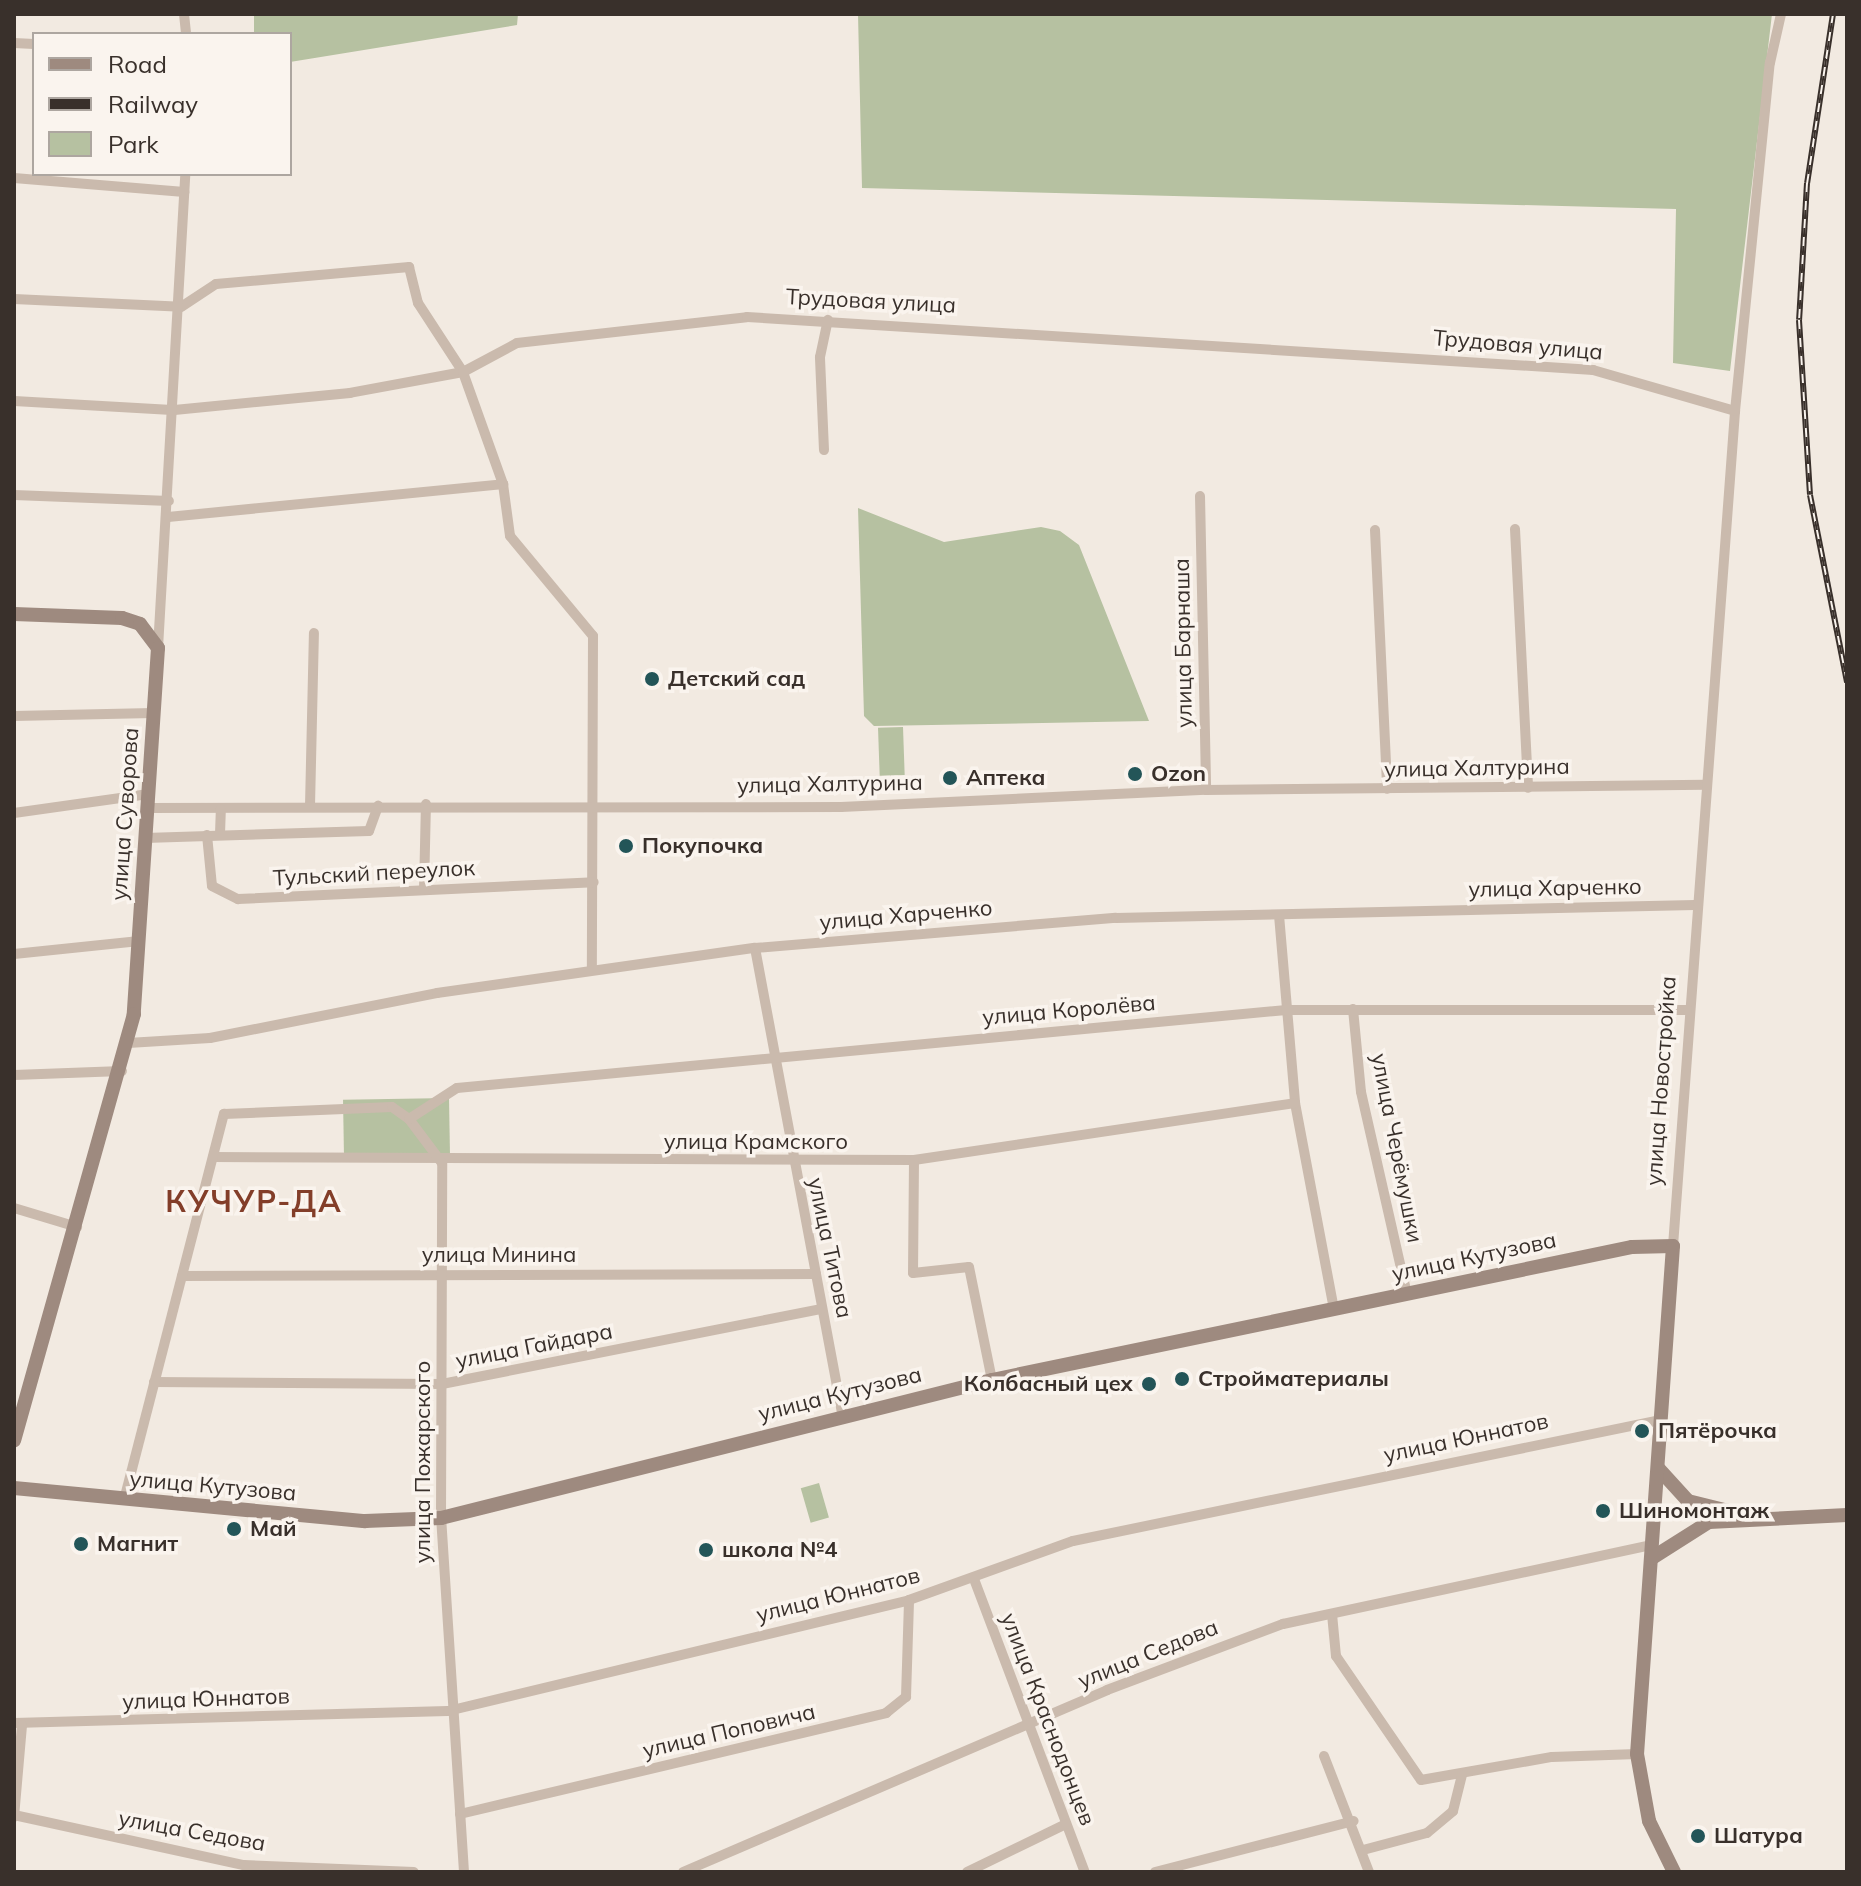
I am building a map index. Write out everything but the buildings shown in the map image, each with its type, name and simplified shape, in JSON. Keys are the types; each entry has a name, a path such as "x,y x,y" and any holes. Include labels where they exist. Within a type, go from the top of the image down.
{"main road":[{"path":"14,614 122,618 140,624 158,648"},
{"name":"улица Суворова","path":"14,1440 128,1043 139,941 158,648"},
{"name":"улица Кутузова","path":"14,1488 365,1521 441,1518 842,1414 992,1380 1632,1247 1673,1246"},
{"name":"улица Новостройка","path":"1673,1246 1637,1754 1649,1821 1674,1872"},
{"path":"1658,1468 1688,1501 1745,1515 1847,1515"},
{"path":"1652,1552 1684,1533 1745,1515"}],"street":[{"name":"улица Новостройка","path":"1673,1246 1687,1010 1735,411 1770,63 1781,14"},
{"name":"улица Суворова","path":"158,648 181,307 185,176"},
{"path":"14,178 184,192"},
{"path":"14,299 181,307 216,284 409,267 418,303 463,372 503,484 510,536 593,636 595,804 592,968"},
{"name":"Трудовая улица","path":"14,401 172,410 350,393 463,372 517,343 747,317 1593,370 1735,411"},
{"path":"824,450 820,357 828,320"},
{"path":"168,517 503,484"},
{"path":"14,495 169,501"},
{"name":"улица Барнаша","path":"1200,496 1206,790"},
{"path":"1515,529 1528,788"},
{"path":"1375,530 1387,789"},
{"path":"310,806 314,633"},
{"path":"14,716 153,713"},
{"name":"улица Халтурина","path":"14,813 148,801 221,809 426,804 841,807 1206,790 1705,785"},
{"path":"424,890 426,804"},
{"path":"145,838 369,831 378,806"},
{"path":"220,834 221,809"},
{"name":"Тульский переулок","path":"207,835 212,886 238,899 594,882"},
{"name":"улица Харченко","path":"128,1043 279,1028 592,968 755,948 1116,918 1695,905"},
{"path":"1279,915 1295,1103 1334,1309"},
{"path":"14,954 139,941"},
{"name":"улица Титова","path":"755,948 791,1163 842,1414"},
{"name":"улица Черёмушки","path":"1353,1009 1361,1092 1407,1294"},
{"name":"улица Королёва","path":"409,1119 457,1088 1286,1010 1687,1010"},
{"path":"14,1075 122,1071"},
{"name":"улица Крамского","path":"213,1157 442,1163 914,1160 1295,1103"},
{"path":"124,1500 224,1114 392,1107 409,1119 442,1163"},
{"path":"914,1160 913,1273 969,1267 992,1380"},
{"name":"улица Пожарского","path":"442,1163 441,1518 448,1711 464,1872"},
{"path":"14,1208 77,1227"},
{"name":"улица Минина","path":"182,1276 816,1274"},
{"name":"улица Гайдара","path":"154,1382 442,1384 822,1309"},
{"name":"улица Юннатов","path":"18,1724 448,1711 909,1600 1073,1541 1660,1420"},
{"name":"улица Седова","path":"683,1872 1283,1624 1652,1552"},
{"name":"улица Краснодонцев","path":"974,1579 1085,1872"},
{"name":"улица Поповича","path":"460,1814 886,1713 906,1697 909,1600"},
{"path":"1332,1614 1336,1656 1421,1780 1552,1757 1637,1754"},
{"path":"14,1816 18,1724"},
{"path":"1324,1756 1354,1821 1369,1872"},
{"path":"1363,1850 1427,1833 1453,1811 1462,1775"},
{"name":"улица Седова","path":"14,1816 244,1865 414,1872"},
{"path":"1155,1872 1354,1821"},
{"path":"967,1872 1066,1824"}],"green space":[{"path":"254,14 518,14 517,25 292,62 292,32 254,32"},
{"path":"858,14 1772,14 1730,371 1673,363 1676,209 862,188"},
{"path":"858,508 944,542 1041,527 1060,531 1079,545 1149,721 874,726 864,716"},
{"path":"903,727 905,775 880,776 878,728"},
{"path":"449,1098 450,1154 344,1156 343,1100"},
{"path":"819,1483 829,1518 811,1523 801,1488"}],"railway":[{"path":"1833,14 1807,183 1799,320 1810,495 1847,682"}],"place":[{"name":"Детский сад","path":"652,679"},
{"name":"Ozon","path":"1135,774"},
{"name":"Аптека","path":"950,778"},
{"name":"Покупочка","path":"626,846"},
{"name":"Стройматериалы","path":"1182,1379"},
{"name":"Колбасный цех","path":"1149,1384"},
{"name":"Пятёрочка","path":"1642,1431"},
{"name":"Шиномонтаж","path":"1603,1511"},
{"name":"Май","path":"234,1529"},
{"name":"Магнит","path":"81,1544"},
{"name":"школа №4","path":"706,1550"},
{"name":"Шатура","path":"1698,1836"}],"district":[{"name":"КУЧУР-ДА","path":"254,1201"}]}
